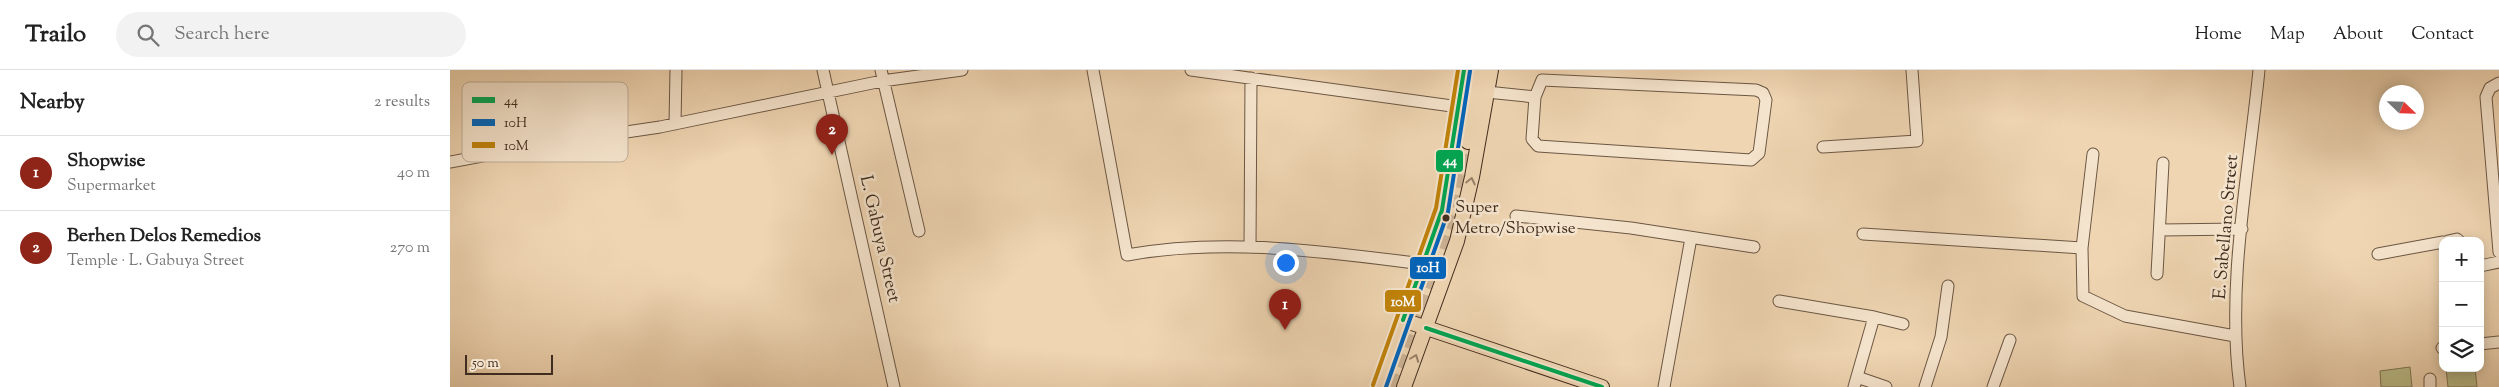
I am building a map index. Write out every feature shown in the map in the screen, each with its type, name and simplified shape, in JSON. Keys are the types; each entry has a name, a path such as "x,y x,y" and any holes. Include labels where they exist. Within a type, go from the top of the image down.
{"main road":[{"path":"1379,387 1442,210 1464,70"},
{"path":"1468,142 1477,70"},
{"path":"1404,387 1457,241 1472,177 1491,70"},
{"path":"1403,320 1602,387"}],"street":[{"path":"675,124 676,70"},
{"name":"L. Gabuya Street","path":"823,70 894,387"},
{"path":"628,132 828,92 882,75 962,70"},
{"path":"1093,70 1127,255 1162,249 1296,248 1424,264"},
{"path":"1191,70 1459,107"},
{"path":"1823,147 1917,141 1912,70"},
{"name":"E. Sabellano Street","path":"2240,387 2235,336 2242,229 2259,70"},
{"path":"882,75 920,231"},
{"path":"1250,247 1251,78"},
{"path":"1542,80 1756,90 1763,93 1766,100 1759,153 1751,160 1538,146 1532,139 1535,97 1542,80"},
{"path":"2499,83 2490,88 2486,97 2497,199 2499,252"},
{"path":"1487,92 1535,97"},
{"path":"2093,154 2082,248 2083,296 2125,316 2235,336"},
{"path":"2158,274 2163,163"},
{"path":"1516,216 1631,228 1754,248"},
{"path":"2160,230 2242,229"},
{"path":"1863,234 2082,248"},
{"path":"1664,387 1691,238"},
{"path":"2378,254 2439,243"},
{"path":"2484,265 2499,262"},
{"path":"1925,387 1941,337 1948,286"},
{"path":"1779,301 1874,317 1902,324"},
{"path":"1874,317 1855,382 1886,387"},
{"path":"1993,387 2010,340"},
{"path":"2484,344 2499,342"}],"green space":[{"path":"2410,367 2412,387 2381,387 2380,371"},
{"path":"2446,372 2475,372 2477,387 2448,387"}],"tunnel":[{"path":"1392,387 1426,296 1452,215 1468,142"}],"transit line":[{"name":"10M","path":"1373,385 1436,208 1458,70"},
{"name":"44","path":"1403,320 1442,210 1464,70"},
{"name":"10H","path":"1386,387 1448,212 1470,71"},
{"name":"44","path":"1426,328 1602,387"}],"place":[{"name":"Berhen Delos Remedios","path":"832,155"},
{"name":"Super Metro/Shopwise","path":"1446,218"},
{"name":"Shopwise","path":"1285,330"}]}
